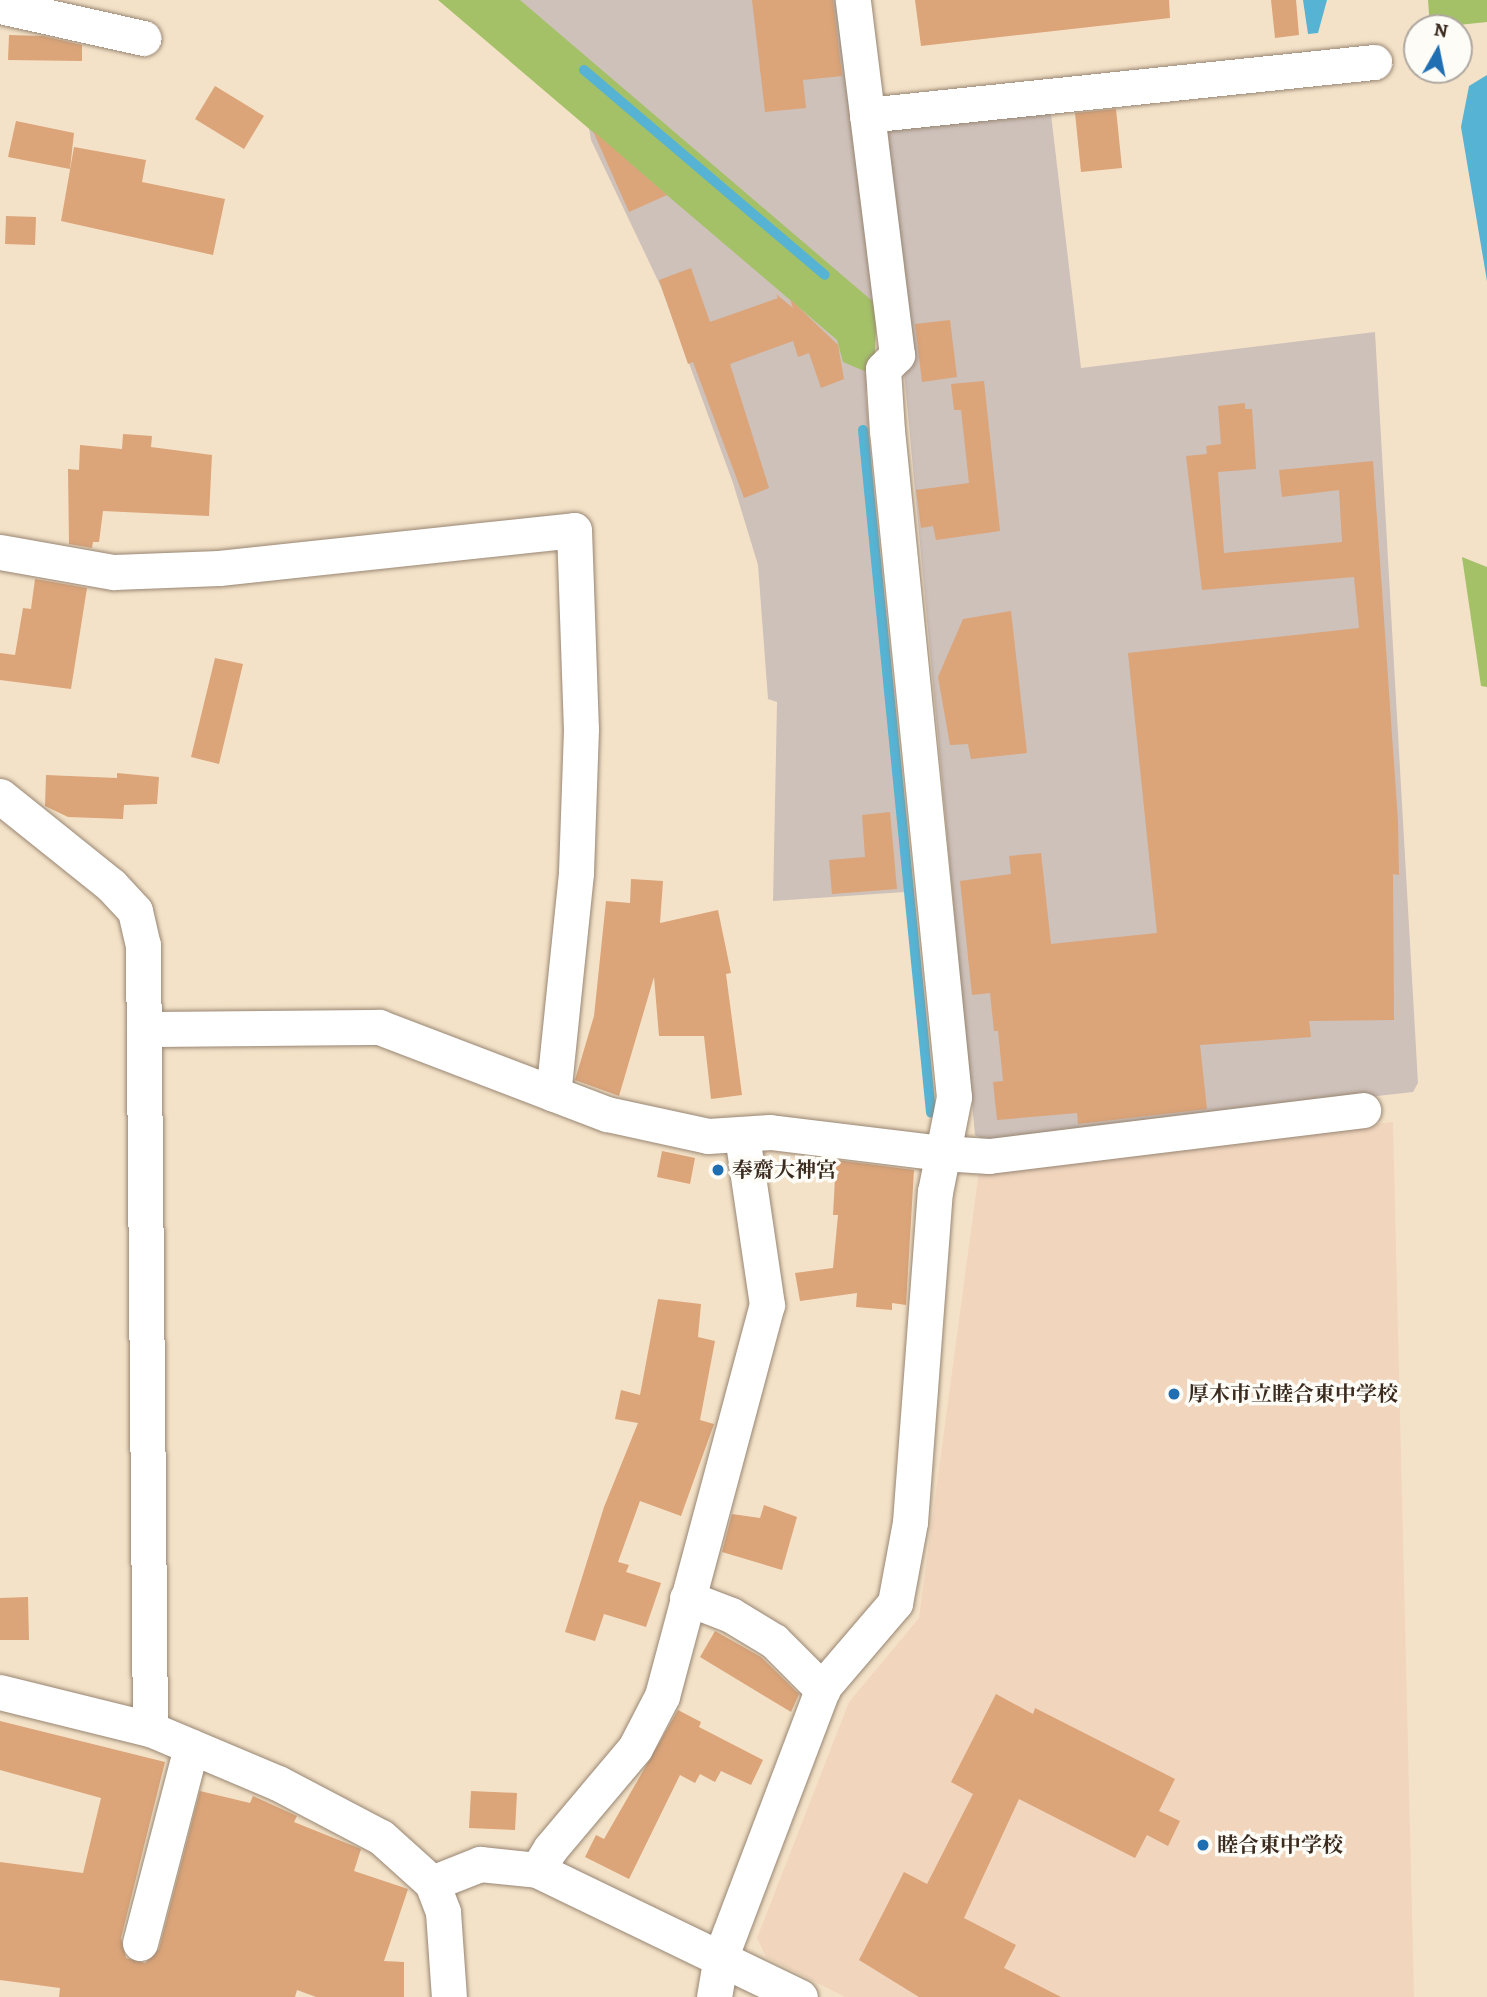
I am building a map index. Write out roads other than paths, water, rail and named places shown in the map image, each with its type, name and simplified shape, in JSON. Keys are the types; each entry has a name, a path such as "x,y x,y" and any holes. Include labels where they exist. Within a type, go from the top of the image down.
{"street":[{"path":"714,1997 721,1956 823,1690 895,1603 910,1522 941,1153 954,1097 887,430 883,369 897,355 853,0"},
{"path":"0,6 143,38"},
{"path":"867,115 1374,62"},
{"path":"0,552 114,572 219,568 574,530 581,729 577,860 553,1094"},
{"path":"0,796 111,885 135,911 143,946 150,1729"},
{"path":"144,1029 379,1027 607,1114 708,1136 742,1136 770,1132 941,1153 989,1156 1363,1110"},
{"path":"537,1870 550,1849 635,1748 662,1696 767,1305 742,1136"},
{"path":"687,1598 731,1615 774,1641 823,1690"},
{"path":"0,1692 150,1729 278,1783 382,1837 432,1883 443,1912 449,1997"},
{"path":"140,1942 191,1746"},
{"path":"432,1883 480,1864 537,1870 721,1956 800,1997"}],"water":[{"path":"1303,0 1327,0 1318,33 1308,34"},
{"path":"1487,75 1487,281 1461,127 1469,86"}],"waterway":[{"path":"584,70 825,275"},
{"path":"863,430 931,1113"}],"place":[{"name":"奉齋大神宮","path":"718,1170"},
{"name":"厚木市立睦合東中学校","path":"1174,1394"},
{"name":"睦合東中学校","path":"1203,1845"}]}
